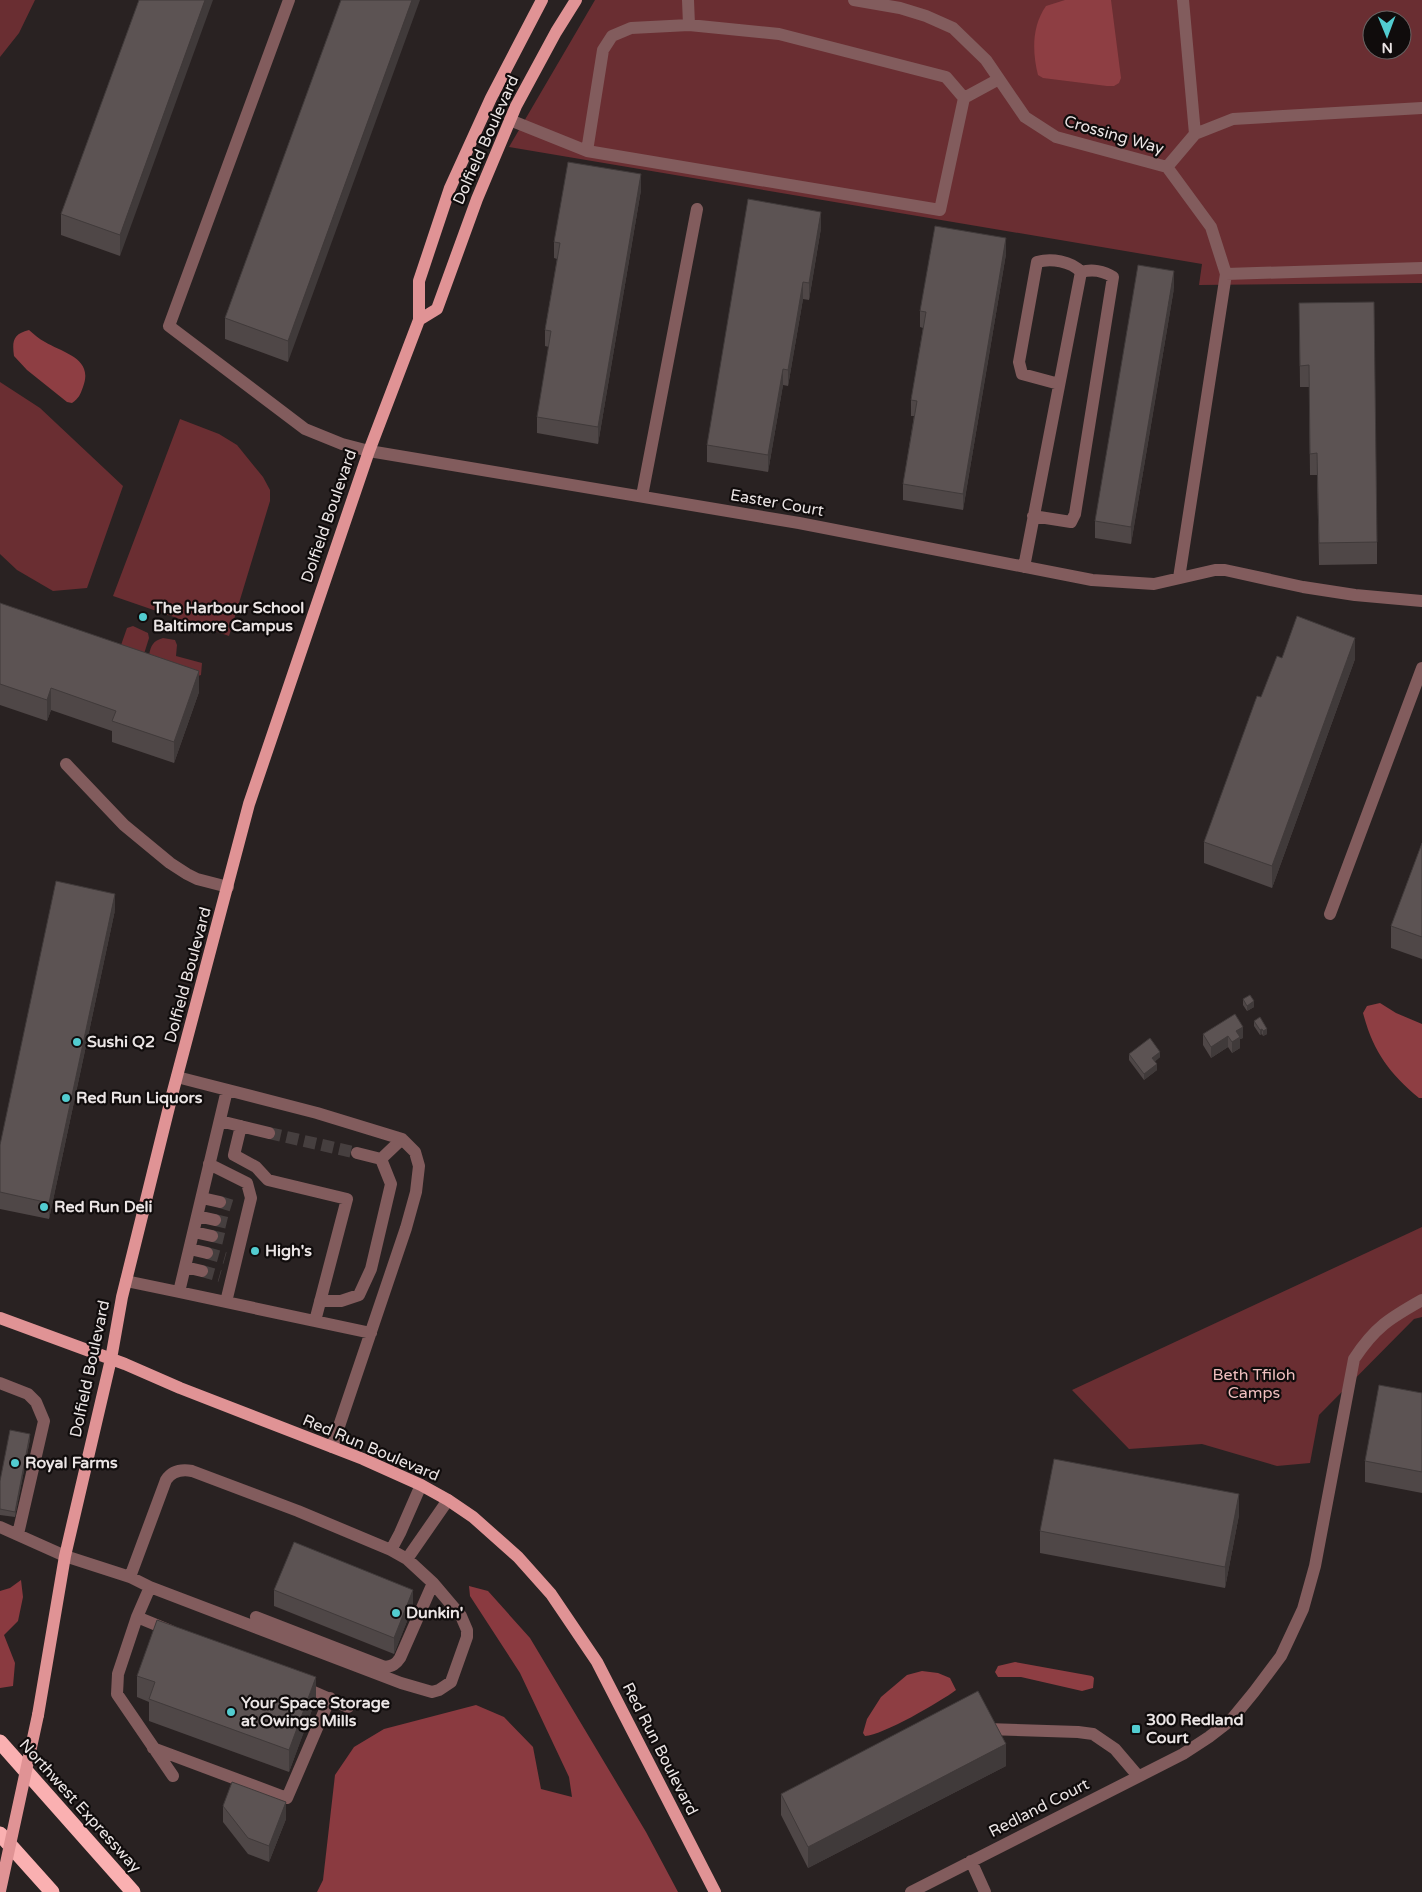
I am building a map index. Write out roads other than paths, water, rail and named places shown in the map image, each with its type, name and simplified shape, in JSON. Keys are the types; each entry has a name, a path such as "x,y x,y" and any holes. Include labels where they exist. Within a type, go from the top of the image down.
{"highway":[{"name":"Northwest Expressway","path":"0,1742 133,1892"},
{"path":"0,1834 52,1892"}],"main road":[{"name":"Dolfield Boulevard","path":"0,1891 38,1715 65,1556 111,1359 126,1281 177,1077 249,804 369,450 419,320 419,282 450,188 491,98 542,0"},
{"name":"Dolfield Boulevard","path":"419,320 437,309 477,199 510,120 556,32 576,0"},
{"name":"Red Run Boulevard","path":"0,1318 111,1359 370,1462 421,1485 448,1500 494,1534 552,1594 597,1662 715,1892"}],"street":[{"name":"Easter Court","path":"289,0 169,326 305,428 342,444 369,450 799,523 1092,580 1154,584 1215,570 1225,570 1355,595 1422,601"},
{"path":"688,0 689,25"},
{"name":"Crossing Way","path":"854,0 900,8 926,16 953,28 986,60 1025,117 1056,137 1167,167 1211,227 1226,274 1179,578"},
{"path":"1183,0 1196,134"},
{"path":"587,151 603,50 612,36 631,28 689,25 779,34 946,77 964,98"},
{"path":"510,120 587,151 940,210 964,98 999,79"},
{"path":"1167,167 1196,134 1233,119 1422,108"},
{"path":"642,496 697,209"},
{"path":"1059,384 1022,374 1019,362 1037,262 1045,260 1073,264 1081,272"},
{"path":"1226,274 1422,268"},
{"path":"1033,516 1071,522 1075,514 1112,277 1107,273 1089,270 1081,272"},
{"path":"1024,567 1081,272"},
{"path":"1330,914 1422,668"},
{"path":"66,764 118,819 170,863 197,879 228,887"},
{"path":"177,1077 317,1113 402,1139 415,1152 419,1166 416,1192 406,1228 332,1447"},
{"path":"179,1292 227,1090"},
{"path":"220,1121 269,1133"},
{"path":"241,1126 234,1155 256,1167 268,1180 346,1199 314,1321"},
{"path":"381,1159 402,1139"},
{"path":"357,1153 381,1159"},
{"path":"320,1301 341,1301 359,1295 371,1270 391,1184 381,1159"},
{"path":"210,1164 247,1183 251,1198 242,1208 226,1277 226,1302"},
{"path":"202,1198 220,1202"},
{"path":"198,1216 215,1220"},
{"path":"194,1232 212,1236"},
{"path":"190,1249 207,1253"},
{"path":"185,1267 202,1271"},
{"path":"126,1281 371,1333"},
{"name":"Redland Court","path":"911,1892 1183,1754 1231,1720 1281,1656 1303,1609 1315,1566 1354,1358 1366,1341 1388,1319 1422,1300"},
{"path":"0,1382 28,1394 36,1402 44,1420 18,1534"},
{"path":"0,1527 65,1556 130,1577 150,1587 396,1681 432,1692 452,1682 466,1637 467,1630 461,1616 433,1583 407,1559 391,1550 298,1511 192,1470 183,1469 170,1474 166,1480 130,1577"},
{"path":"391,1550 421,1485"},
{"path":"407,1559 448,1500"},
{"path":"256,1617 386,1667 397,1664 433,1583"},
{"path":"150,1587 137,1617 118,1674 117,1694 173,1776"},
{"path":"137,1617 183,1636"},
{"path":"284,1679 348,1707"},
{"path":"153,1748 287,1798 330,1698"},
{"path":"987,1729 1093,1734 1115,1749 1138,1776"},
{"path":"971,1861 985,1892"}],"tunnel":[{"path":"269,1133 357,1153"},
{"path":"220,1202 236,1207"},
{"path":"215,1220 232,1224"},
{"path":"212,1236 229,1240"},
{"path":"207,1253 225,1258"},
{"path":"202,1271 220,1276"}],"place":[{"name":"The Harbour School Baltimore Campus","path":"143,617"},
{"name":"Sushi Q2","path":"77,1042"},
{"name":"Red Run Liquors","path":"66,1098"},
{"name":"Red Run Deli","path":"44,1207"},
{"name":"High's","path":"255,1251"},
{"name":"Royal Farms","path":"15,1463"},
{"name":"Dunkin'","path":"396,1613"},
{"name":"Your Space Storage at Owings Mills","path":"231,1712"},
{"name":"300 Redland Court","path":"1136,1729"}],"park label":[{"name":"Beth Tfiloh Camps","path":"1254,1384"}]}
